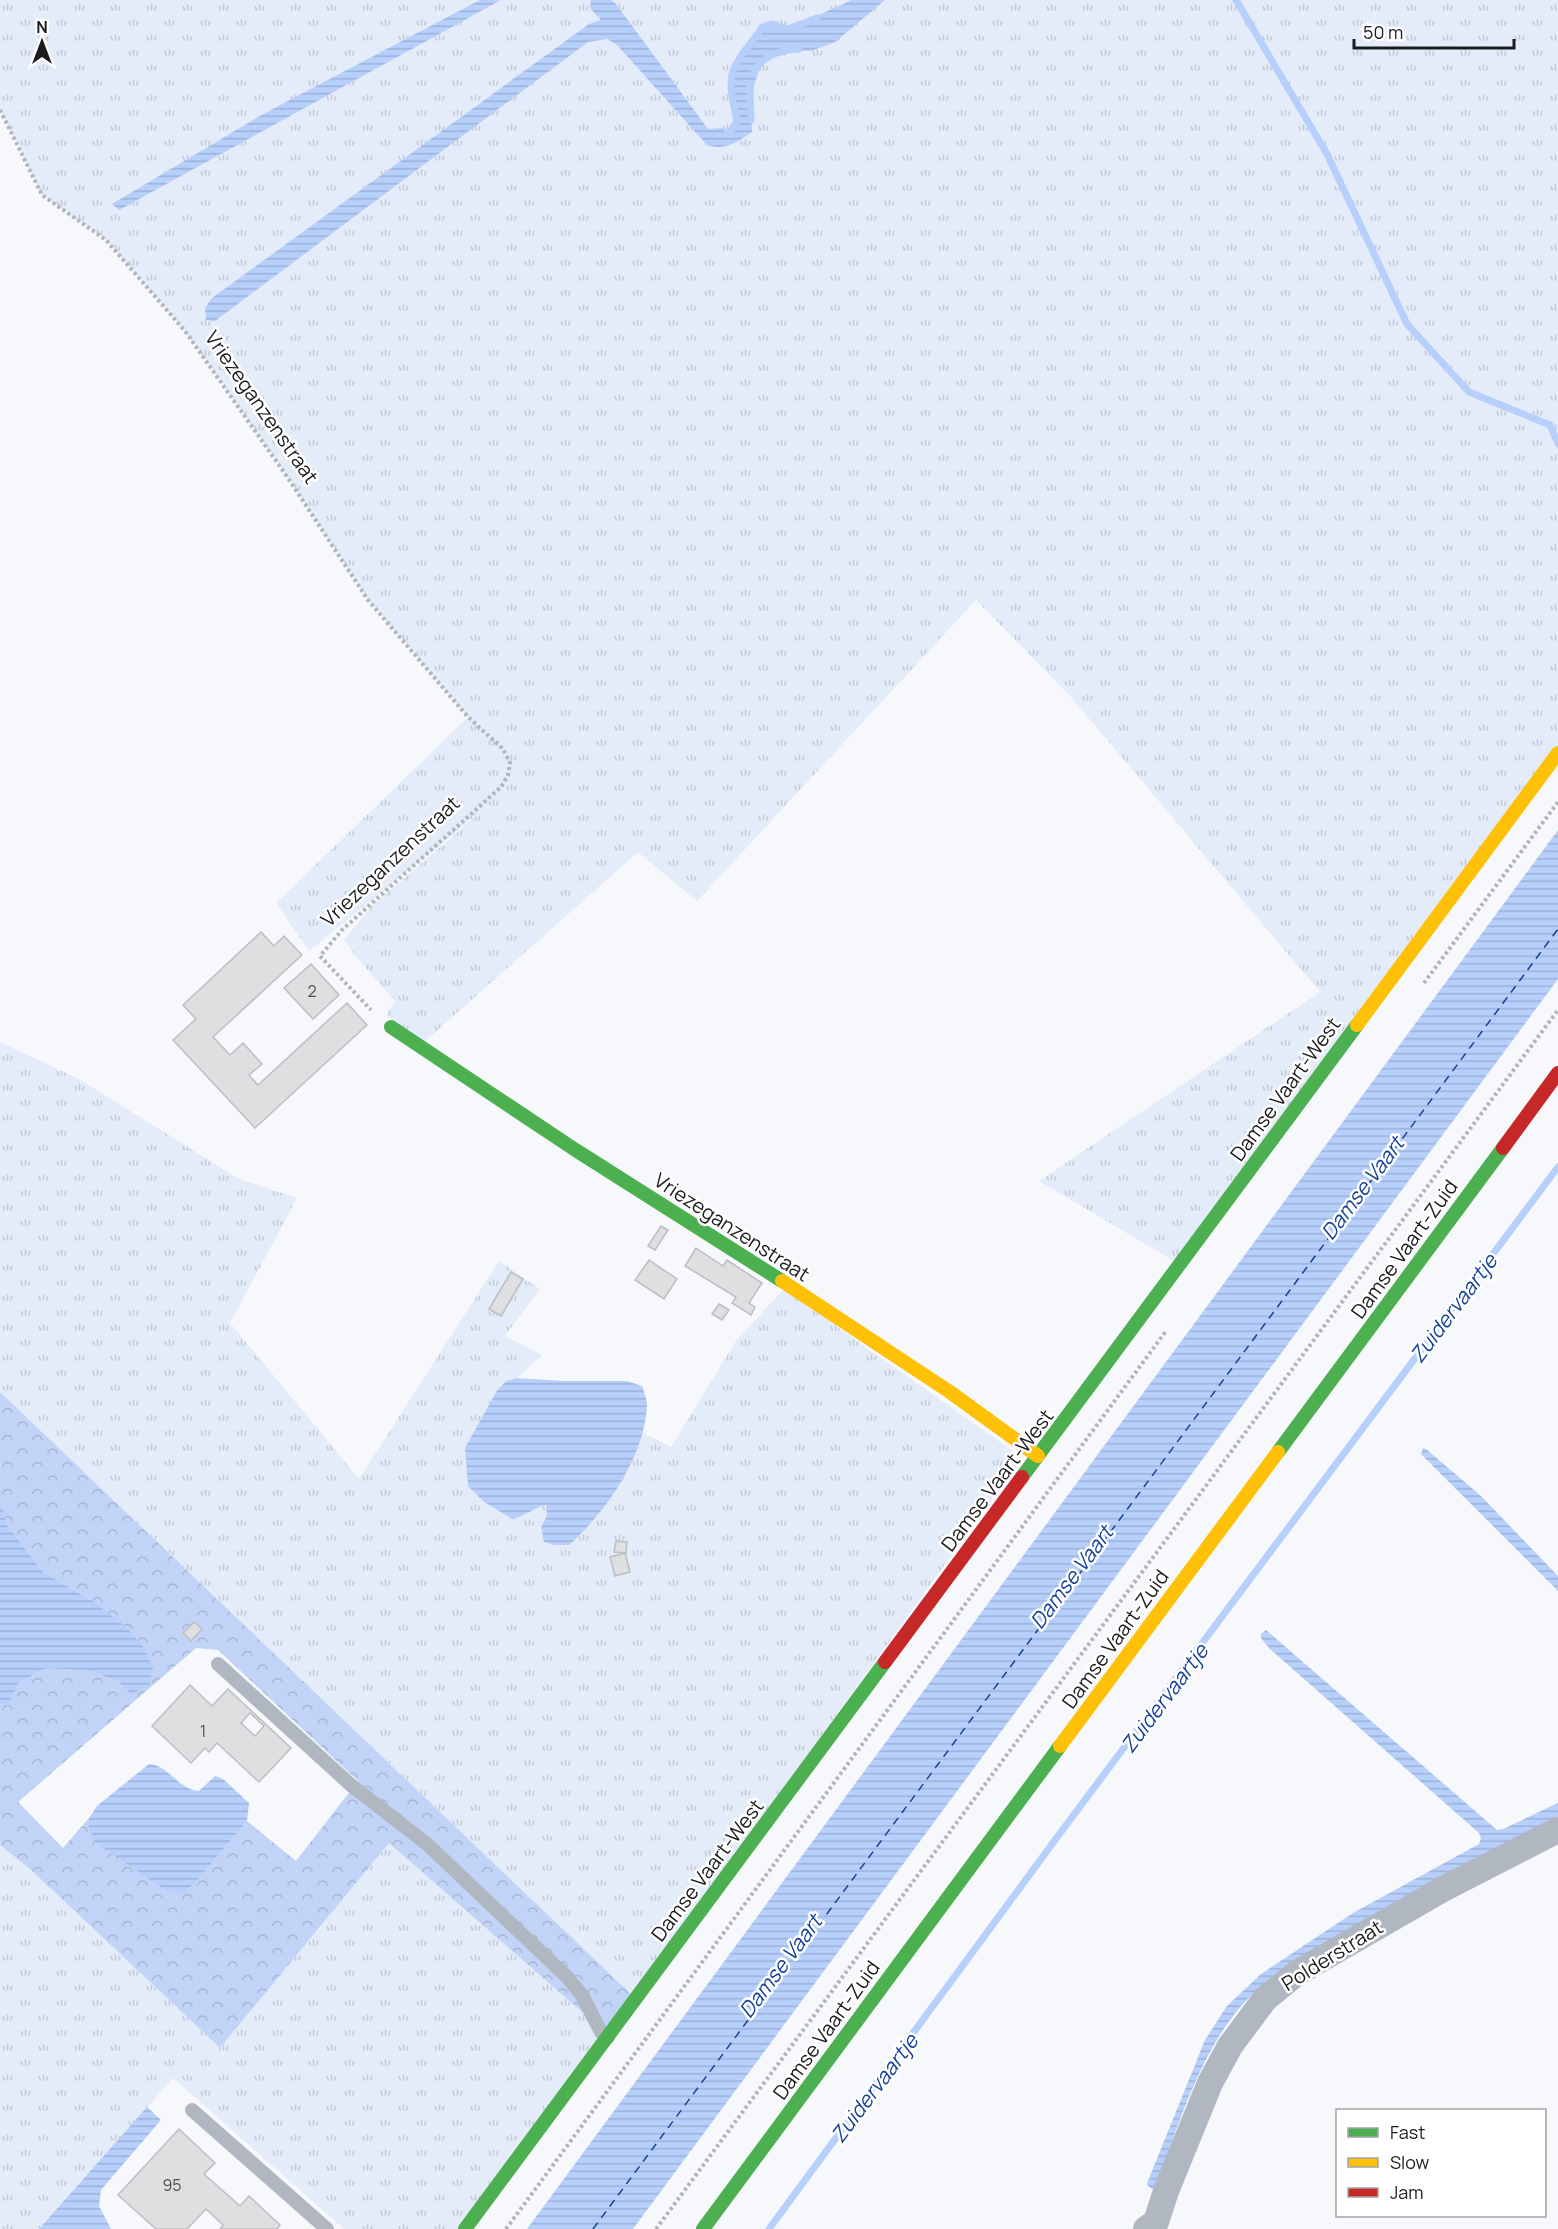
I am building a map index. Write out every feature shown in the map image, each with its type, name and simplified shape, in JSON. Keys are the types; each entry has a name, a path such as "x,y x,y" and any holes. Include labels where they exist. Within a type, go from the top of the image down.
{"street":[{"name":"Damse Vaart-West","path":"465,2229 1558,753"},
{"name":"Vriezeganzenstraat","path":"391,1027 574,1149 950,1392 1038,1456"},
{"name":"Damse Vaart-Zuid","path":"703,2229 1558,1073"},
{"name":"Polderstraat","path":"1155,2227 1166,2191 1210,2083 1230,2046 1265,1999 1298,1972 1443,1889 1558,1830"}],"lane":[{"path":"218,1664 351,1786 428,1844 567,1977 582,1995 601,2032 608,2037"},
{"path":"192,2110 327,2229"}],"path":[{"name":"Vriezeganzenstraat","path":"0,110 42,195 106,240 185,331 288,478 368,600 468,717 503,750 510,763 508,775 501,787 342,930 320,956 364,1004 391,1027"},
{"path":"1417,992 1558,802"},
{"path":"656,2229 1558,1010"},
{"path":"506,2229 1170,1325"}],"green space":[{"path":"0,0 1558,0 1558,747 1174,1261 1039,1181 1320,992 1070,696 976,600 697,901 638,852 423,1043 388,1016 388,1010 396,1002 344,940 373,905 491,803 309,951 276,903 468,717 368,600 288,478 185,331 106,240 42,195 0,110"},
{"path":"0,1042 79,1079 239,1179 297,1198 230,1323 359,1479 499,1261 540,1289 505,1336 542,1355 517,1378 506,1381 484,1502 512,1519 547,1505 547,1516 541,1527 544,1542 554,1545 613,1496 629,1469 642,1432 671,1447 736,1341 784,1289 1014,1452 1017,1465 633,1996 0,1392"},
{"path":"0,1392 633,1996 606,2033 389,1843 220,2048 30,1869 0,1845 0,1703 8,1706 17,1683 46,1668 91,1671 120,1683 94,1602 43,1572 8,1526 0,1501","holes":["196,1648 218,1650 358,1781 296,1861 247,1821 195,1883 89,1828 89,1818 63,1848 18,1802"]},
{"path":"389,1843 606,2033 460,2229 344,2229 173,2078 39,2229 0,2229 0,1845 30,1869 220,2048"}],"water":[{"path":"480,0 501,0 119,210 112,204 265,113"},
{"path":"591,0 611,0 616,4 708,129 722,128 731,131 737,121 731,91 734,67 762,27 772,24 788,29 852,0 885,0 835,42 811,51 780,50 757,65 758,74 751,93 752,132 736,142 720,147 707,145 617,45 607,39 588,42 215,321 206,320 205,308 212,298 589,24 601,20 590,8"},
{"name":"Damse Vaart","path":"1558,830 1558,979 633,2229 527,2229"},
{"path":"517,1378 627,1381 642,1386 645,1395 647,1404 645,1424 631,1463 621,1482 597,1516 569,1545 544,1542 541,1527 547,1516 546,1505 512,1519 484,1502 468,1486 465,1448 496,1392 506,1381"},
{"path":"1423,1448 1481,1496 1558,1576 1558,1591 1421,1454"},
{"path":"0,1501 8,1526 43,1572 94,1602 127,1628 144,1648 153,1668 149,1686 131,1694 120,1683 91,1671 46,1668 18,1683 8,1706 0,1703"},
{"path":"1266,1630 1497,1830 1558,1803 1558,1817 1317,1948 1281,1971 1250,1997 1223,2030 1211,2051 1189,2096 1156,2188 1152,2189 1147,2185 1148,2181 1205,2040 1227,2006 1261,1974 1353,1913 1479,1844 1481,1838 1479,1833 1269,1648 1261,1638 1261,1634"},
{"path":"149,1764 162,1768 185,1786 199,1791 215,1776 223,1779 249,1803 247,1821 195,1883 182,1893 167,1891 96,1843 89,1828 89,1818 97,1806"},
{"path":"147,2107 161,2120 101,2190 99,2206 111,2229 39,2229"}],"building":[{"path":"261,932 274,946 284,936 302,955 213,1037 230,1055 243,1043 262,1064 249,1075 258,1085 347,1003 367,1025 255,1128 173,1040 196,1019 183,1005"},
{"path":"311,964 339,995 313,1019 284,988"},
{"path":"661,1226 668,1230 655,1250 648,1246"},
{"path":"696,1248 723,1266 727,1260 762,1283 749,1303 755,1307 751,1315 732,1303 736,1297 685,1266"},
{"path":"649,1260 677,1279 664,1299 635,1280"},
{"path":"511,1272 523,1279 501,1316 489,1309"},
{"path":"719,1304 729,1310 722,1320 712,1314"},
{"path":"616,1541 627,1542 626,1553 614,1552"},
{"path":"625,1553 630,1572 615,1576 610,1557"},
{"path":"194,1622 202,1629 191,1641 183,1633"},
{"path":"190,1685 212,1706 228,1689 291,1748 259,1782 217,1743 209,1752 205,1748 191,1763 152,1726","holes":["250,1713 264,1726 255,1736 241,1723"]},
{"path":"179,2129 215,2163 204,2174 240,2206 249,2196 280,2225 277,2229 220,2229 223,2225 206,2209 187,2229 156,2229 118,2195"}],"waterway":[{"path":"1236,0 1327,154 1407,324 1469,392 1550,425 1558,444"},
{"path":"727,132 731,131 737,121 731,91 734,67 762,27 772,24 788,29 817,18"},
{"path":"754,73 767,58 779,52 799,49"},
{"path":"750,86 751,120"},
{"name":"Zuidervaartje","path":"769,2229 1055,1840 1558,1167"}],"ferry route":[{"path":"593,2229 1558,929"}],"traffic: fast":[{"path":"1022,1477 1357,1025"},
{"path":"391,1027 574,1149 782,1281"},
{"path":"1278,1452 1503,1148"},
{"path":"465,2229 885,1662"},
{"path":"703,2229 1060,1746"}],"traffic: slow":[{"path":"1357,1025 1558,753"},
{"path":"782,1281 950,1392 1038,1456"},
{"path":"1060,1746 1278,1452"}],"traffic: jam":[{"path":"1503,1148 1558,1073"},
{"path":"885,1662 1022,1477"}]}
